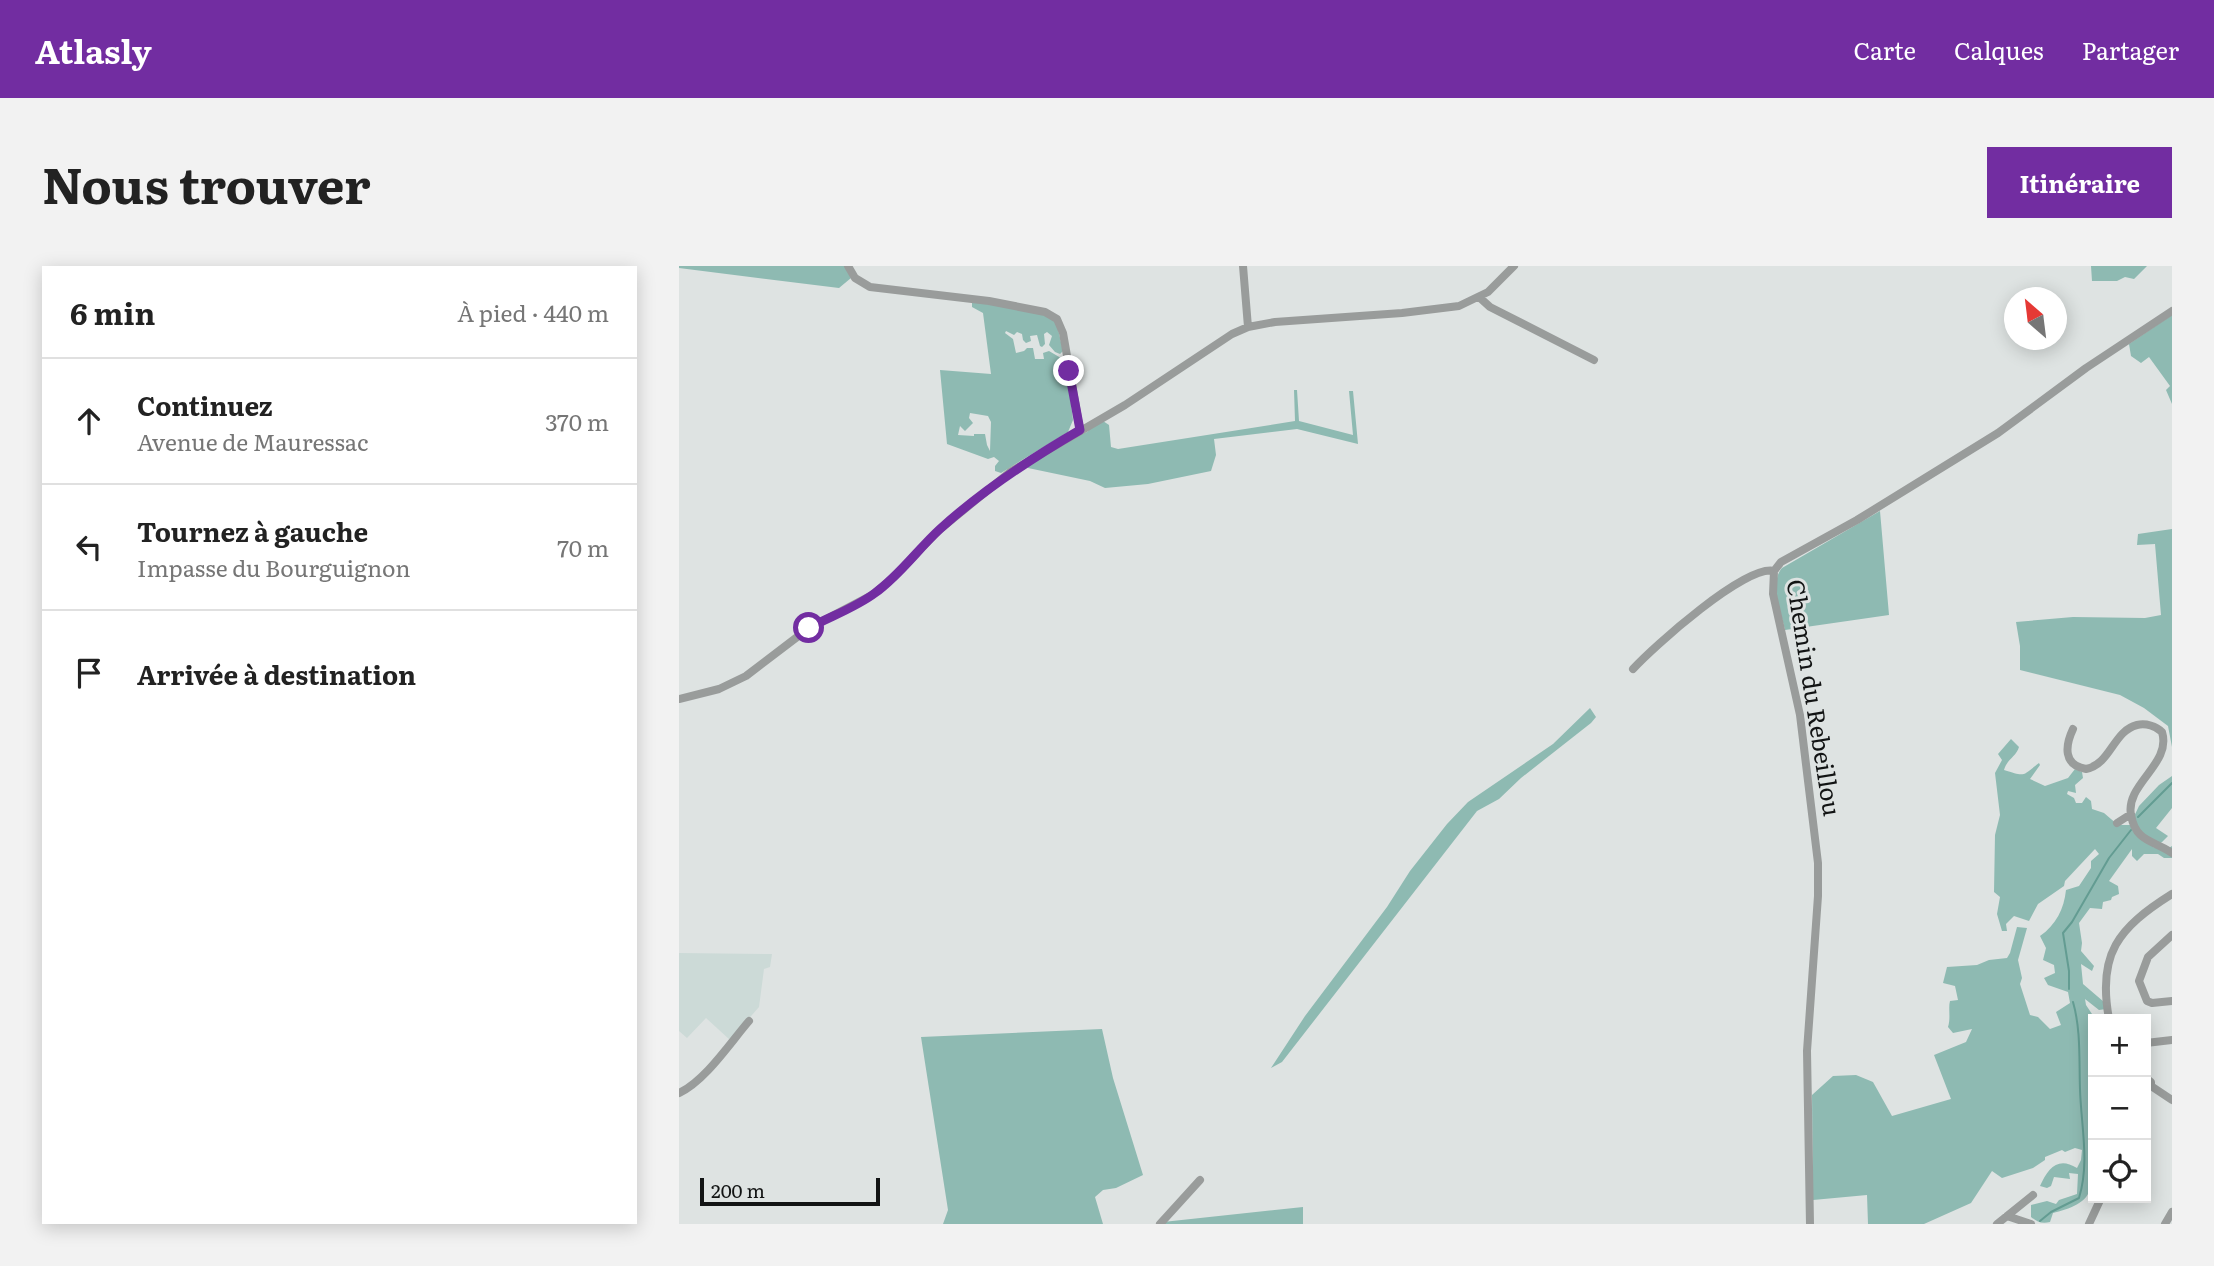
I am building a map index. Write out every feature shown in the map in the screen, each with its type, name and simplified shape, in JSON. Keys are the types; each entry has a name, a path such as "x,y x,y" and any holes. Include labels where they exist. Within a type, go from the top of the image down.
{"street":[{"path":"848,266 855,278 870,287 989,301 1053,315 1063,334 1080,430"},
{"path":"1243,266 1248,327"},
{"path":"679,699 719,689 746,676 809,628 872,595 894,578 938,531 986,491 1029,460 1125,405 1222,340 1248,327 1275,322 1447,308 1479,297 1496,286 1514,266"},
{"path":"1479,297 1490,307 1594,360"},
{"name":"Chemin du Rebeillou","path":"1810,1224 1807,1051 1818,863 1803,734 1773,594 1774,571 1781,562 1857,520 2005,428 2086,368 2172,311"},
{"path":"1633,669 1667,635 1737,584 1759,573 1774,571"},
{"path":"2073,729 2067,741 2067,755 2074,765 2085,769 2099,765 2121,736 2132,727 2153,726 2163,733 2168,745 2168,756 2162,767 2133,797 2131,814 2141,837 2172,853"},
{"path":"2117,823 2131,814"},
{"path":"2108,1014 2105,977 2115,946 2130,926 2172,894"},
{"path":"2172,935 2148,957 2139,981 2147,1001 2172,1001"},
{"path":"679,1093 701,1076 749,1021"},
{"path":"2151,1042 2172,1040"},
{"path":"2151,1087 2172,1100"},
{"path":"1160,1224 1200,1180"},
{"path":"1997,1224 2033,1195"},
{"path":"2089,1224 2099,1203"},
{"path":"2165,1224 2172,1212"},
{"path":"2007,1216 2031,1224"}],"shaded area":[{"path":"679,953 772,954 770,967 764,969 759,1007 730,1040 706,1018 687,1038 679,1031"}],"green space":[{"path":"679,266 845,266 851,278 839,288"},
{"path":"2091,266 2147,266 2134,279 2125,277 2117,281 2092,281"},
{"path":"972,300 1039,313 1056,320 1063,351 1060,354 1049,345 1052,336 1047,332 1044,334 1045,344 1042,347 1037,335 1030,336 1031,341 1026,343 1022,334 1005,333 1013,339 1016,353 1033,348 1035,359 1044,359 1043,353 1049,351 1066,361 1073,420 1068,432 1001,473 995,471 999,461 994,457 988,459 947,444 940,370 991,374 983,313 972,307","holes":["970,413 988,416 991,422 990,451 985,434 958,435 960,426 965,431 973,423 969,418"]},
{"path":"2172,315 2172,404 2166,390 2170,386 2149,357 2141,363 2131,356 2129,344"},
{"path":"1294,390 1297,390 1299,421 1353,435 1349,391 1353,391 1358,444 1297,429 1214,439 1216,455 1211,471 1148,484 1105,488 1090,481 1028,468 1025,463 1103,421 1109,425 1111,447 1118,449 1295,421"},
{"path":"1880,511 1889,615 1785,630 1776,589 1778,574 1782,568"},
{"path":"2172,529 2172,747 2168,726 2144,708 2120,695 2020,670 2016,622 2073,617 2145,618 2161,615 2155,544 2137,545 2138,534"},
{"path":"1590,708 1596,717 1591,723 1521,778 1499,799 1477,811 1282,1062 1271,1068 1305,1016 1447,824 1468,802 1553,744"},
{"path":"2011,739 2019,747 2004,770 2023,774 2039,763 2030,779 2045,786 2068,778 2075,769 2082,772 2083,778 2075,785 2076,793 2068,791 2067,794 2074,798 2076,803 2082,803 2086,797 2091,801 2092,809 2104,813 2118,825 2130,825 2139,806 2172,776 2172,808 2156,828 2168,836 2153,847 2164,851 2172,846 2172,858 2144,854 2137,861 2132,856 2132,849 2109,881 2118,886 2119,894 2103,902 2102,909 2090,908 2079,923 2081,951 2094,966 2092,971 2081,964 2083,984 2104,1002 2106,1009 2099,1010 2085,999 2092,1014 2088,1014 2088,1194 2080,1203 2053,1213 2050,1222 2040,1222 2031,1217 2031,1205 2047,1201 2056,1204 2059,1200 2077,1194 2078,1174 2069,1173 2070,1179 2054,1177 2051,1186 2040,1186 2054,1166 2064,1163 2077,1168 2082,1150 2075,1148 2065,1152 2062,1150 2045,1157 2045,1160 2033,1168 2002,1178 1992,1171 1971,1203 1924,1224 1868,1224 1867,1195 1813,1200 1812,1095 1833,1076 1856,1075 1873,1082 1892,1116 1951,1099 1934,1055 1966,1042 1972,1029 1953,1033 1948,1027 1950,1001 1958,1000 1955,986 1943,983 1947,967 1977,965 1989,960 2007,958 2017,927 2027,928 2018,960 2022,978 2020,984 2030,1015 2038,1017 2050,1029 2061,1025 2056,1012 2070,1003 2068,992 2048,985 2044,978 2055,973 2054,965 2043,960 2046,948 2040,936 2051,927 2058,916 2066,890 2079,886 2091,868 2091,861 2099,854 2095,849 2065,881 2064,886 2038,904 2029,921 2014,916 2006,924 2007,931 2002,931 1997,914 2000,897 1994,892 1995,835 2000,815 1995,773 2002,760 1998,754"},
{"path":"1102,1029 1113,1078 1143,1175 1116,1188 1103,1190 1095,1197 1103,1224 943,1224 948,1210 921,1037"},
{"path":"1303,1207 1303,1224 1162,1224 1163,1222"}],"waterway":[{"path":"2138,817 2172,783"},
{"path":"2069,989 2063,933 2109,858 2131,830"},
{"path":"2040,1221 2051,1212 2079,1198 2084,1171 2079,1045 2073,1002"}],"route":[{"path":"809,628 858,605 884,587 938,531 970,504 1010,472 1080,430 1069,371"}]}
